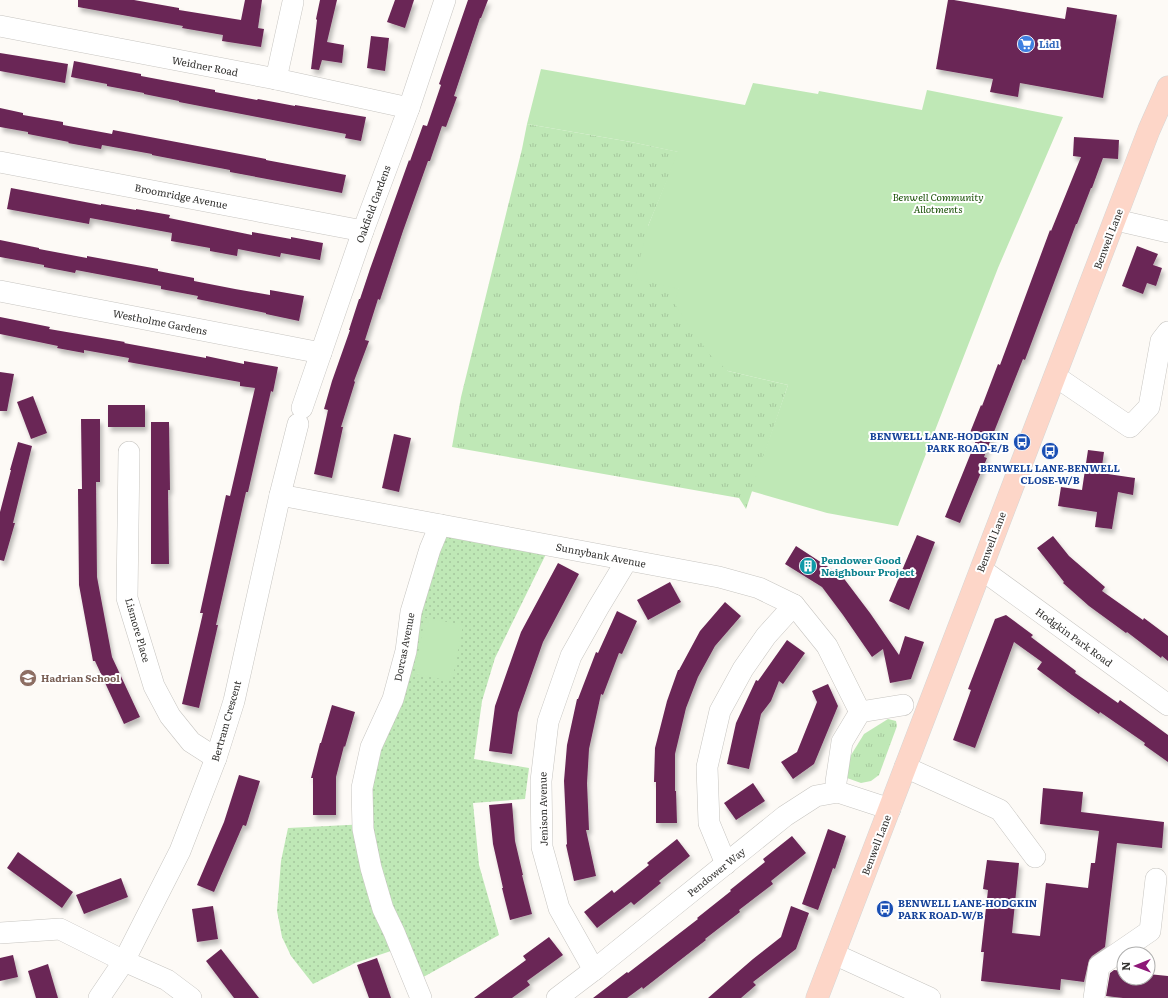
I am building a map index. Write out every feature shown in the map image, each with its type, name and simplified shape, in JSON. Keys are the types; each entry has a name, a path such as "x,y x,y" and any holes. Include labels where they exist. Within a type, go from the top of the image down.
{"main road":[{"name":"Benwell Lane","path":"817,998 1116,220 1149,130 1168,87"}],"street":[{"name":"Oakfield Gardens","path":"300,416 320,353 363,231 409,108 446,0"},
{"path":"276,80 293,2"},
{"name":"Weidner Road","path":"0,26 276,80 409,108"},
{"name":"Broomridge Avenue","path":"0,162 363,231"},
{"path":"1116,220 1168,232"},
{"name":"Westholme Gardens","path":"0,292 320,353"},
{"path":"1055,376 1130,427 1149,407 1161,341 1168,332"},
{"name":"Bertram Crescent","path":"99,998 124,961 180,851 216,758 234,701 280,495 300,416"},
{"name":"Lismore Place","path":"130,452 127,598 154,686 170,716 191,742 216,758"},
{"name":"Sunnybank Avenue","path":"280,495 726,579 760,588 794,605 827,646 860,712"},
{"name":"Dorcas Avenue","path":"421,998 383,909 371,868 363,829 362,788 371,747 393,699 406,651 411,612 430,549 440,525"},
{"name":"Jenison Avenue","path":"594,970 559,908 542,847 541,781 548,722 571,656 627,560"},
{"name":"Hodgkin Park Road","path":"981,569 1168,705"},
{"path":"726,864 709,823 707,767 720,711 743,669 766,636 794,605"},
{"path":"836,782 842,742 860,712 903,705"},
{"path":"906,767 1000,810 1036,857"},
{"name":"Pendower Way","path":"557,998 785,816 816,796 838,792 890,809"},
{"path":"1094,998 1099,966 1150,931 1156,879"},
{"path":"0,933 60,929 124,961 167,980 191,998"},
{"path":"834,954 930,998"}],"green space":[{"name":"Benwell Community Allotments","path":"541,69 745,105 753,83 818,94 819,91 922,110 927,90 1063,117 998,268 898,526 827,513 751,491 788,385 728,371 709,354 674,303 679,289 635,279 648,226 678,152 631,142 527,124"},
{"path":"527,124 679,152 648,226 679,289 728,371 788,385 746,509 739,498 452,447 461,397"},
{"path":"443,528 546,554 495,658 482,701 474,759 529,768 525,799 473,803 479,865 499,935 418,980 403,947 355,963 313,984 291,956 282,937 277,911 281,861 288,828 368,824 364,790"},
{"path":"425,618 463,625 452,681 414,674"},
{"path":"888,719 896,721 897,726 879,775 871,781 861,783 847,778 848,760 864,734"}],"building":[{"path":"78,0 134,0 179,8 179,10 241,20 245,0 262,0 258,28 264,29 261,47 222,41 223,35 182,28 183,26 78,7"},
{"path":"320,0 337,0 327,42 344,45 342,63 322,60 319,70 311,69 316,19"},
{"path":"395,0 414,0 405,28 387,22"},
{"path":"468,0 488,0 480,18 454,96 457,97 446,127 442,126 430,161 428,161 380,300 378,299 365,340 369,341 354,381 355,382 341,427 343,427 332,478 314,474 328,410 324,409 332,381 359,299 409,160 410,161 423,125 427,126 441,85 439,84"},
{"name":"Lidl","path":"948,0 1065,19 1067,7 1117,15 1103,98 1020,83 1018,97 990,92 993,79 936,69"},
{"path":"371,36 389,38 385,71 367,68"},
{"path":"0,53 68,64 65,83 0,71"},
{"path":"74,61 215,90 215,92 366,117 361,141 345,138 346,134 179,102 107,86 107,84 71,77"},
{"path":"0,108 23,113 23,115 63,122 63,125 112,134 113,130 346,175 342,193 230,172 230,170 152,154 102,145 101,149 68,143 69,142 28,134 28,132 0,127"},
{"path":"1074,137 1119,140 1118,159 1103,158 1076,224 1025,360 1023,359 984,457 987,458 960,523 945,517 977,438 969,435 998,364 1000,365 1050,230 1051,231 1081,157 1073,156"},
{"path":"11,188 101,205 170,215 169,218 252,235 252,232 323,243 320,260 281,253 280,257 238,249 237,256 210,251 210,248 171,241 172,233 90,218 89,224 7,209"},
{"path":"0,240 87,258 87,256 158,269 158,271 194,278 194,281 235,289 270,295 270,290 304,296 299,321 197,299 198,296 161,289 161,286 76,270 75,273 44,267 44,265 0,257"},
{"path":"1137,246 1158,254 1153,265 1162,268 1156,286 1147,283 1143,294 1122,286"},
{"path":"0,317 50,327 49,329 206,358 206,356 244,364 244,361 278,367 273,392 271,391 248,492 246,492 199,708 182,704 203,613 200,613 226,495 230,496 255,388 240,386 240,382 128,362 129,358 84,350 84,353 57,348 58,346 0,334"},
{"path":"0,372 14,374 7,411 0,411"},
{"path":"33,396 47,433 31,439 17,402"},
{"path":"108,405 145,405 145,427 108,427"},
{"path":"81,419 100,419 100,482 96,482 97,577 112,657 140,717 124,724 95,661 93,661 79,585 78,489 82,489"},
{"path":"151,422 169,422 169,564 151,564"},
{"path":"394,434 411,438 399,492 382,488"},
{"path":"18,442 32,446 13,523 15,523 4,561 0,560 0,512"},
{"path":"1088,450 1104,452 1101,473 1135,478 1133,495 1118,492 1112,529 1095,527 1097,512 1058,506 1061,487 1082,490"},
{"path":"917,535 935,542 909,610 889,601"},
{"path":"1053,536 1069,556 1105,587 1102,591 1143,620 1144,618 1168,636 1168,661 1162,656 1161,658 1089,606 1063,583 1064,582 1037,548"},
{"path":"796,546 842,576 899,655 905,636 924,642 911,679 890,683 883,649 872,657 822,587 785,564"},
{"path":"558,563 579,574 543,642 518,713 512,754 489,751 495,706 521,632"},
{"path":"670,582 681,602 648,620 637,600"},
{"path":"725,602 741,616 715,646 698,677 686,708 675,754 677,823 656,823 656,782 654,782 655,748 667,701 678,670 700,631"},
{"path":"617,611 637,621 622,654 619,653 603,695 601,694 589,749 587,783 589,830 586,830 596,876 574,881 566,845 564,781 567,745 577,699 596,652 598,653"},
{"path":"1006,615 1033,635 1031,637 1076,671 1075,673 1118,703 1120,700 1168,735 1168,762 1144,745 1145,743 1100,712 1099,714 1037,669 1042,662 1014,642 975,748 953,740 971,690 968,689 995,619"},
{"path":"787,640 805,653 783,684 779,681 771,701 761,714 749,769 727,764 736,723 756,680 758,681"},
{"path":"828,684 838,706 814,764 793,779 781,762 797,752 817,702 812,691"},
{"path":"332,705 355,712 336,777 336,815 313,815 313,778 311,778"},
{"path":"239,775 260,781 246,826 243,825 214,892 197,885 224,822"},
{"path":"753,783 765,801 736,820 724,803"},
{"path":"1043,788 1083,792 1081,812 1164,822 1162,848 1117,843 1105,947 1092,956 1089,960 1084,982 1061,979 1060,990 981,981 984,952 981,952 988,890 983,889 987,860 1019,863 1012,933 1040,936 1046,883 1088,888 1091,863 1095,863 1099,831 1040,824"},
{"path":"512,803 515,841 532,914 510,920 493,844 489,805"},
{"path":"828,829 846,836 835,869 833,868 818,910 802,904"},
{"path":"792,836 806,853 771,881 773,884 739,910 740,912 705,939 706,940 643,989 642,987 627,998 593,998 698,919 697,918 765,862 763,859"},
{"path":"677,839 690,856 659,881 661,883 634,905 631,902 597,928 584,912 612,890 614,893 649,865 647,863"},
{"path":"18,852 73,892 62,908 7,868"},
{"path":"121,878 128,897 84,914 76,895"},
{"path":"213,906 218,939 197,942 192,909"},
{"path":"791,906 809,913 796,949 753,982 756,985 741,998 708,998 781,937"},
{"path":"549,937 563,955 527,981 530,985 512,998 474,998 526,960 523,956"},
{"path":"221,949 259,998 234,998 206,961"},
{"path":"13,955 18,977 0,981 0,958"},
{"path":"377,958 391,998 369,998 357,965"},
{"path":"48,964 58,998 36,998 28,971"},
{"path":"1116,970 1116,986 1156,986 1156,975 1168,976 1168,998 1123,998 1106,996 1110,973"}],"place":[{"name":"Lidl","path":"1026,44"},
{"name":"BENWELL LANE-HODGKIN PARK ROAD-E/B","path":"1022,442"},
{"name":"BENWELL LANE-BENWELL CLOSE-W/B","path":"1050,451"},
{"name":"Pendower Good Neighbour Project","path":"808,566"},
{"name":"Hadrian School","path":"28,678"},
{"name":"BENWELL LANE-HODGKIN PARK ROAD-W/B","path":"885,909"}]}
